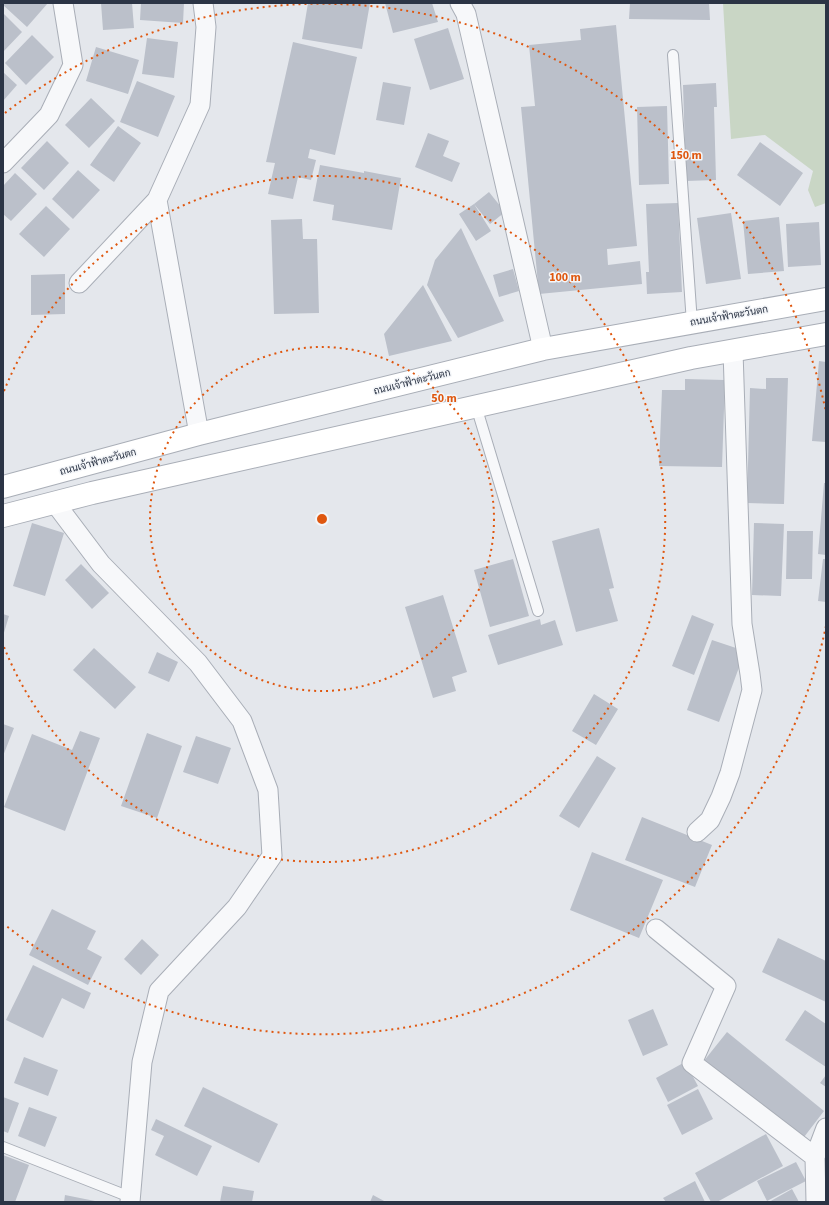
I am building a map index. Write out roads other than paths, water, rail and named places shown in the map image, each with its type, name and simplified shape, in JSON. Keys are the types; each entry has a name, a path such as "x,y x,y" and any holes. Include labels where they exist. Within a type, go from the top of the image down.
{"main road":[{"name":"ถนนเจ้าฟ้าตะวันตก","path":"3,487 199,434 543,349 826,299"},
{"path":"3,516 92,493 476,406 559,389 691,358 826,334"}],"street":[{"path":"3,164 49,115 73,65 63,3"},
{"path":"79,283 157,200 200,105 206,27 203,3"},
{"path":"467,7 543,349"},
{"path":"157,200 199,434"},
{"path":"697,832 710,820 721,797 730,773 752,690 742,624 733,351"},
{"path":"55,503 101,564 198,663 242,722 268,790 272,856 237,907 159,991 142,1062 130,1199"},
{"path":"656,929 726,986 692,1063 815,1157"},
{"path":"816,1202 815,1157 826,1128"}],"lane":[{"path":"673,55 692,323"},
{"path":"476,406 538,611"},
{"path":"3,1148 130,1199"}]}
